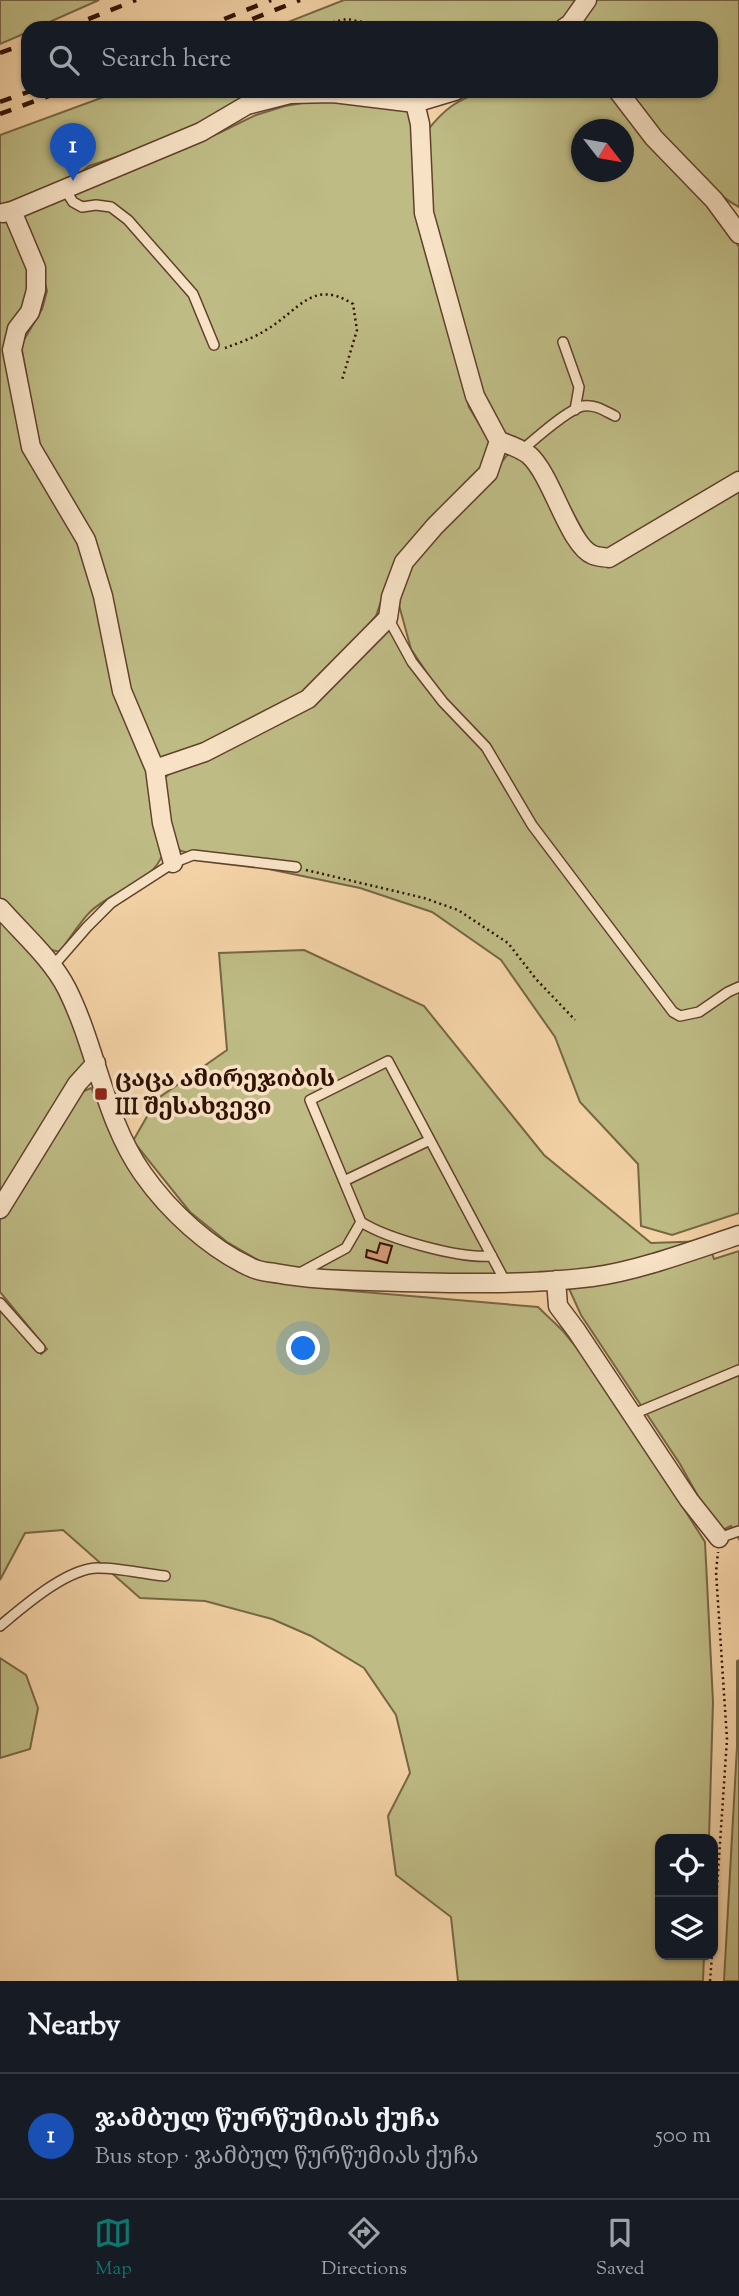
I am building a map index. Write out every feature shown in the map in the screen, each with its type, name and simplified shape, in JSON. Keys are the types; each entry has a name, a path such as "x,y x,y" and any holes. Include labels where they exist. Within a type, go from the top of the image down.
{"street":[{"path":"573,21 587,0"},
{"path":"173,863 162,823 155,769 122,691 103,596 86,540 31,447 12,350 17,329 30,312 36,290 36,268 6,212 201,132 247,105 275,98"},
{"path":"374,98 415,103 432,98"},
{"path":"623,98 654,138 714,200 739,234"},
{"path":"415,103 420,124 424,213 475,396 499,441 522,450 531,457 549,484 580,545 592,555 609,558 739,481"},
{"path":"714,200 739,216"},
{"path":"155,769 205,752 308,699 388,618 391,597 404,562 435,526 488,473 499,441"},
{"path":"0,908 53,966 67,989 96,1063 115,1124 143,1174 172,1208 207,1238 252,1269 312,1280 506,1283 556,1280 594,1277 676,1256 739,1235"},
{"path":"0,1209 77,1084 96,1063"},
{"path":"556,1280 558,1307 689,1500 719,1538"}],"lane":[{"path":"64,188 73,202 82,207 111,207 128,220 192,294 214,345"},
{"path":"563,342 579,387 575,410"},
{"path":"522,450 582,406 597,407 615,416"},
{"path":"388,618 412,662 443,702 486,747 532,825 673,1012 680,1016 699,1012 739,987"},
{"path":"53,966 111,903 173,863 193,855 296,867"},
{"path":"492,1256 474,1257 377,1233 361,1222 310,1100 388,1061 492,1256 506,1283"},
{"path":"344,1181 430,1140"},
{"path":"293,1276 345,1248 361,1222"},
{"path":"0,1303 40,1348"},
{"path":"631,1415 739,1370"},
{"path":"719,1538 739,1531"},
{"path":"0,1626 30,1602 72,1575 96,1567 164,1576"}],"path":[{"path":"338,21 357,21"},
{"path":"214,345 225,348 265,331 311,297 329,293 340,296 353,304 357,330 342,380"},
{"path":"296,867 424,898 458,910 508,943 536,979 575,1020"},
{"path":"716,1897 727,1739 716,1572 719,1538"},
{"path":"710,1981 712,1960"}],"shaded area":[{"path":"0,0 99,0 52,21 21,21 21,35 0,44"},
{"path":"344,0 576,0 560,21 291,21"},
{"path":"596,0 739,0 739,207 708,185 693,170 634,98 718,98 718,21 580,21"},
{"path":"101,98 256,98 153,145 89,166 69,182 0,205 0,135"},
{"path":"467,98 617,98 719,216 739,247 739,473 612,550 598,549 590,544 561,491 500,433 479,390 431,215 427,131 445,111"},
{"path":"314,101 355,102 412,109 417,213 469,407 492,445 485,464 392,569 376,616 308,693 208,743 157,760 131,692 88,529 39,447 21,345 42,309 47,291 38,255 22,216 256,115"},
{"path":"10,219 32,277 30,303 15,324 25,448 76,532 149,770 164,851 151,872 90,912 60,951 44,947 0,899 0,221"},
{"path":"514,452 522,457 591,560 739,486 739,1213 672,1235 641,1226 638,1164 580,1102 555,1037 501,960 432,912 360,888 181,851 173,844 164,779 171,771 244,740 389,628 485,751 491,746 439,691 411,649 399,605 405,575 414,561 480,490 508,454"},
{"path":"0,917 56,982 87,1059 0,1201"},
{"path":"304,950 424,1006 544,1155 651,1243 708,1241 714,1259 739,1251 739,1539 731,1526 718,1532 680,1464 581,1315 561,1271 487,1279 270,1267 227,1242 190,1212 133,1141 157,1099 227,1050 219,953"},
{"path":"91,1088 125,1156 247,1274 270,1282 340,1290 538,1307 563,1331 600,1376 705,1542 713,1702 709,1834 655,1834 655,1960 704,1960 703,1981 458,1981 451,1917 396,1875 388,1816 410,1773 396,1715 364,1668 311,1636 272,1619 205,1601 140,1598 63,1530 25,1533 0,1580 0,1308 41,1354 47,1349 0,1292 0,1220 75,1095"},
{"path":"0,1658 26,1675 38,1708 30,1749 0,1758"},
{"path":"739,1660 739,1981 724,1981 737,1747"}],"building":[{"path":"380,1243 392,1246 387,1263 366,1257 367,1250 377,1253"}],"railway":[{"path":"84,21 136,0"},
{"path":"219,21 271,0"},
{"path":"248,21 300,0"},
{"path":"0,53 21,46"},
{"path":"0,102 21,95"},
{"path":"0,114 43,98"}],"place":[{"name":"ჯამბულ წურწუმიას ქუჩა","path":"73,181"},
{"name":"ცაცა ამირეჯიბის III შესახვევი","path":"101,1094"}]}
